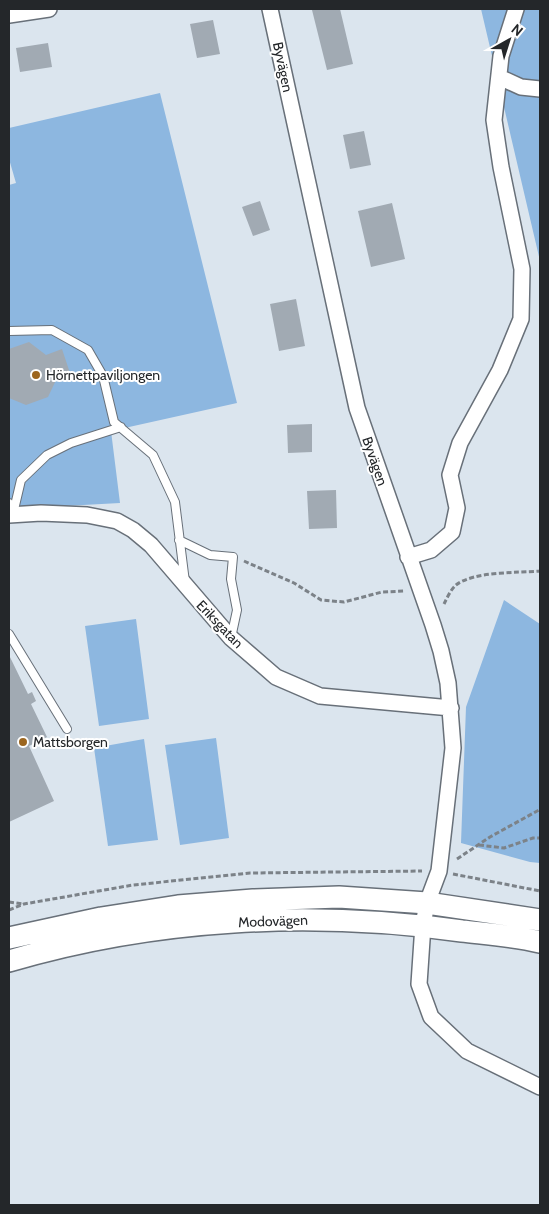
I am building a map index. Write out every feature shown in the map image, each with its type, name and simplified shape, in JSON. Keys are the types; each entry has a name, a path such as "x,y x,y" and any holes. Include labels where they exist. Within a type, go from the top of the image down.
{"main road":[{"name":"Modovägen","path":"9,938 101,918 178,906 253,900 339,897 425,913 540,942"},
{"name":"Modovägen","path":"9,961 103,938 179,927 254,921 342,919 425,913 540,920"}],"street":[{"path":"9,15 49,9"},
{"name":"Byvägen","path":"270,9 357,408 433,625 448,683 453,748 439,871 425,913 419,984 431,1017 468,1051 540,1087"},
{"path":"408,557 431,550 452,532 457,508 450,475 460,443 500,370 521,319 522,269 501,167 494,120 501,56 516,9"},
{"path":"498,77 521,87 540,89"},
{"name":"Eriksgatan","path":"10,511 87,515 117,521 133,530 150,546 231,638 276,677 320,696 451,708"}],"lane":[{"path":"9,331 52,330 88,350 103,376 114,422 153,455 175,502 185,587"},
{"path":"10,511 20,480 47,455 71,443 121,427"},
{"path":"180,540 210,555 233,557 231,579 237,610 231,638"},
{"path":"9,634 67,729"}],"path":[{"path":"233,557 294,583 321,600 344,602 382,592 420,590"},
{"path":"433,625 455,586 464,580 480,576 540,571"},
{"path":"439,871 478,845 538,810 540,811"},
{"path":"478,845 504,848 533,838 540,838"},
{"path":"9,902 24,904"}],"shaded area":[{"path":"481,9 540,9 540,261"},
{"path":"160,93 237,403 111,431 120,503 9,509 9,185 16,183 9,159 9,128"},
{"path":"504,600 540,624 540,863 461,843 466,707"},
{"path":"136,619 149,719 99,726 85,626"},
{"path":"216,738 229,838 180,845 165,745"},
{"path":"144,739 158,840 108,846 94,748"}],"building":[{"path":"340,9 353,64 327,70 312,10"},
{"path":"213,20 220,54 197,58 190,24"},
{"path":"48,43 52,67 20,72 16,48"},
{"path":"364,131 371,165 350,169 343,135"},
{"path":"260,201 270,230 253,236 242,207"},
{"path":"392,203 405,259 371,267 358,211"},
{"path":"296,299 305,346 279,351 270,304"},
{"name":"Hörnettpaviljongen","path":"29,342 46,355 62,349 70,373 58,376 48,397 26,405 9,398 9,349"},
{"path":"312,424 312,452 288,453 287,425"},
{"path":"336,490 337,528 309,529 307,491"},
{"name":"Mattsborgen","path":"9,655 28,694 32,692 36,701 31,704 47,737 29,746 54,801 9,822"}],"place":[{"name":"Hörnettpaviljongen","path":"36,375"},
{"name":"Mattsborgen","path":"23,742"}]}
